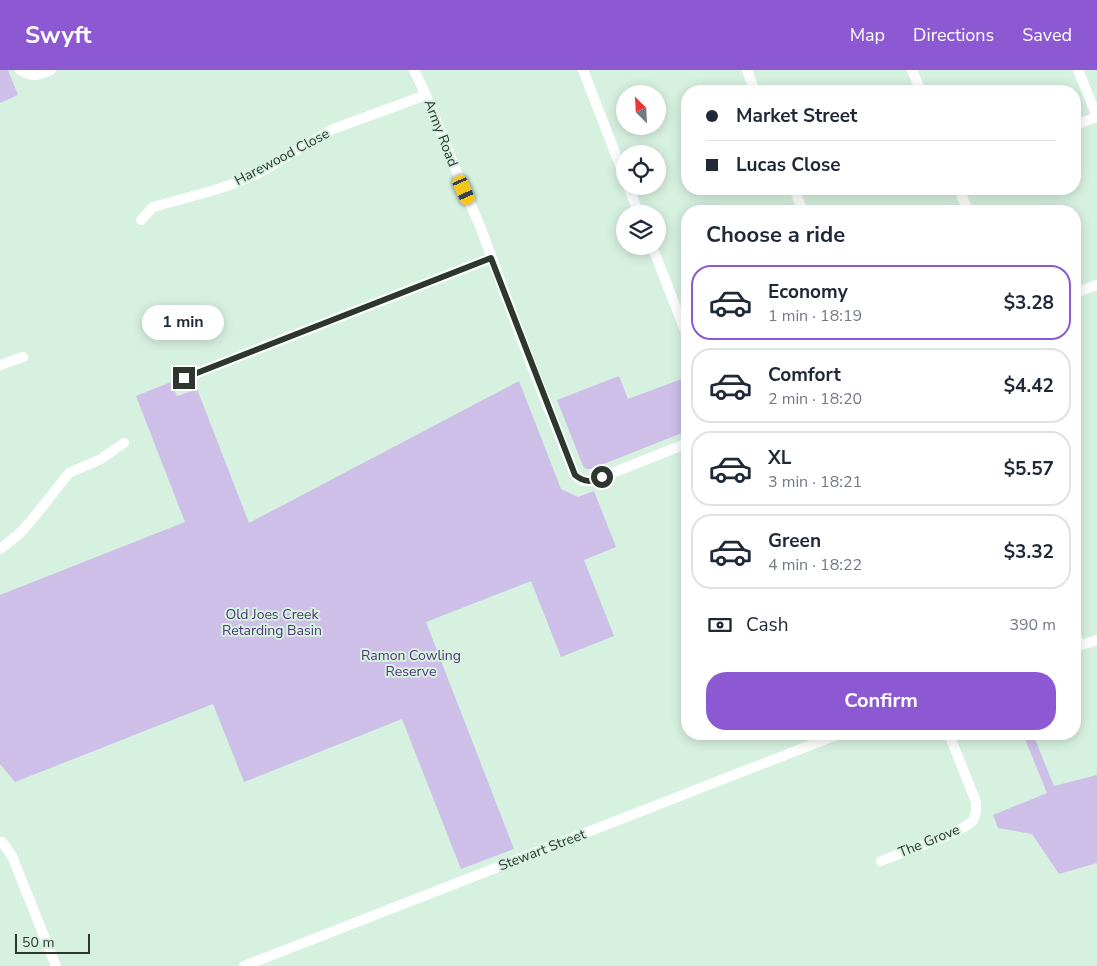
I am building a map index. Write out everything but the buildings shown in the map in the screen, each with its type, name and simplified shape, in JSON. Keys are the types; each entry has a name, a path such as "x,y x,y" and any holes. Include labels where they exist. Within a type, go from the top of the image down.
{"street":[{"path":"20,70 28,75 37,76 51,70"},
{"name":"Army Road","path":"414,70 480,226 575,475 582,481 592,481 681,446"},
{"path":"583,70 616,155"},
{"path":"747,70 753,85"},
{"path":"912,70 918,85"},
{"path":"1078,70 1097,117 1081,123"},
{"name":"Harewood Close","path":"141,220 153,207 233,184 257,174 333,129 426,95"},
{"path":"656,255 681,320"},
{"path":"184,378 491,258"},
{"path":"1081,291 1097,284"},
{"path":"0,365 23,357"},
{"path":"0,549 19,534 69,474 101,459 124,442"},
{"path":"1081,645 1097,640"},
{"name":"Stewart Street","path":"244,966 824,740"},
{"name":"The Grove","path":"882,861 962,829 973,821 976,812 976,802 951,740"},
{"path":"2,842 12,856 56,966"}],"green space":[{"path":"0,70 8,70 18,95 0,103"},
{"path":"619,376 628,399 681,379 681,433 591,469 586,469 583,466 557,400"},
{"name":"Old Joes Creek Retarding Basin","path":"519,381 561,489 578,497 594,491 616,547 584,560 614,636 561,657 531,581 426,622 514,849 461,869 402,719 244,782 213,704 15,782 0,764 0,595 185,522 136,396 171,382 177,396 197,389 249,523"},
{"path":"1025,740 1035,740 1054,786 1097,775 1097,863 1059,874 1032,834 998,828 993,815 1047,793"}],"route":[{"path":"184,378 491,258 575,475 582,481 592,481 602,477"}],"park label":[{"name":"Ramon Cowling Reserve","path":"411,664"}]}
